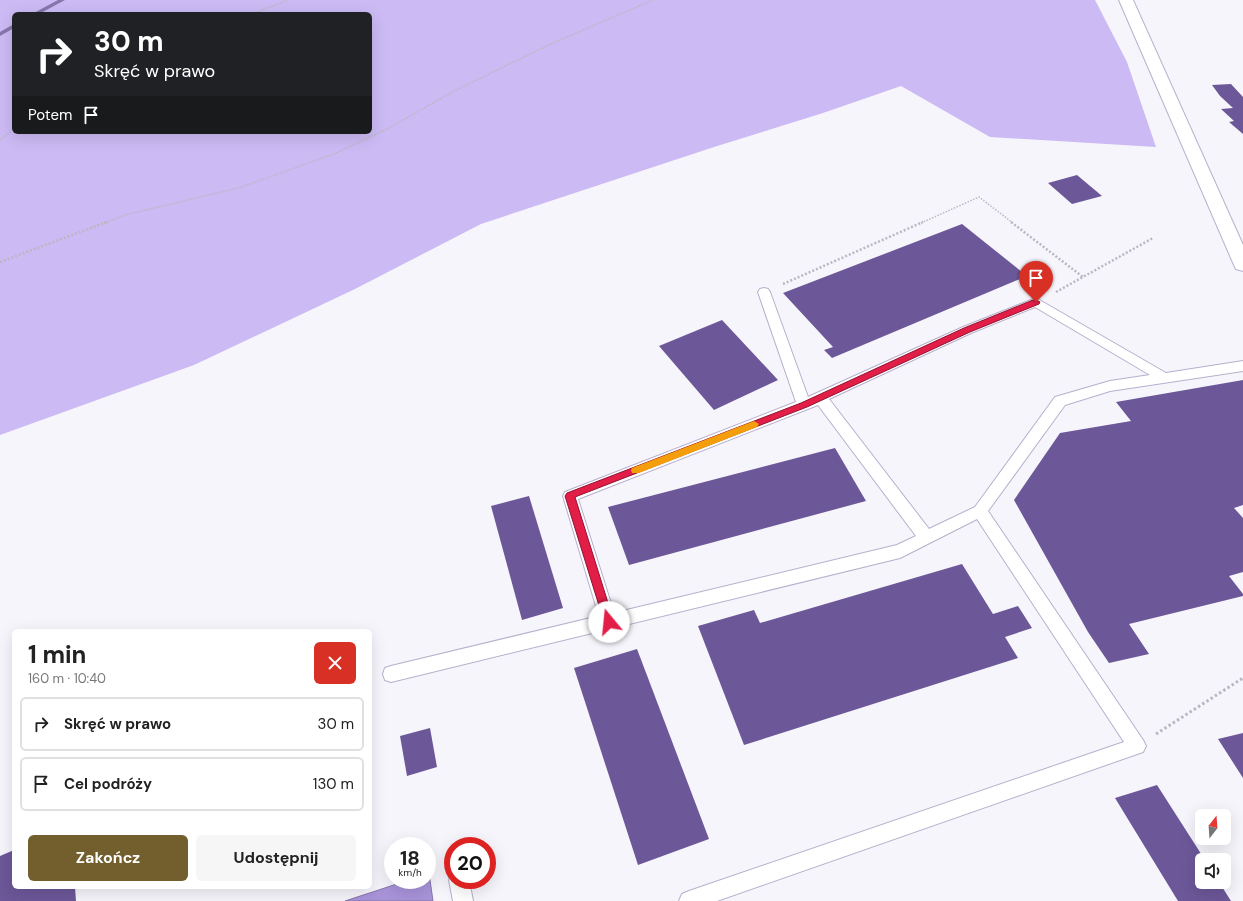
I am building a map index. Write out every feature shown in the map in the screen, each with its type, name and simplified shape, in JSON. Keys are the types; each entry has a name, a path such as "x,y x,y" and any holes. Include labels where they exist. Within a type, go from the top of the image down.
{"main road":[{"path":"1126,0 1243,265"}],"lane":[{"path":"764,292 804,405"},
{"path":"609,622 570,496 804,405 967,330 1036,302 1165,378"},
{"path":"391,674 900,551 980,511 1060,401 1110,386 1243,366"},
{"path":"820,398 927,538"},
{"path":"689,901 1137,746 980,511"},
{"path":"461,889 463,901"}],"path":[{"path":"257,12 288,0"},
{"path":"0,262 125,215 242,187 336,153 387,129 456,90 546,46 653,0"},
{"path":"0,140 12,131"},
{"path":"764,292 979,197 1083,277"},
{"path":"1036,302 1153,238"},
{"path":"1137,746 1243,678"}],"shaded area":[{"path":"0,0 1095,0 1127,62 1156,147 990,137 901,86 823,113 714,147 481,224 355,289 194,365 0,435"},
{"path":"384,888 431,889 433,901 345,901"}],"building":[{"path":"1231,84 1243,97 1243,134 1229,122 1234,121 1221,109 1233,108 1220,96 1212,85"},
{"path":"1077,175 1102,196 1072,204 1048,183"},
{"path":"962,224 1027,276 832,358 824,350 833,347 783,293"},
{"path":"722,320 778,380 714,410 659,346"},
{"path":"1243,380 1243,505 1234,508 1243,518 1243,572 1229,576 1243,596 1129,624 1149,654 1109,663 1088,632 1014,500 1060,433 1131,421 1116,402"},
{"path":"835,448 866,501 629,565 608,507"},
{"path":"529,496 563,608 522,620 491,506"},
{"path":"962,564 993,614 1018,606 1032,628 1005,637 1018,658 744,745 698,626 754,610 760,623"},
{"path":"637,649 709,839 638,865 574,668"},
{"path":"430,728 437,767 407,776 400,736"},
{"path":"1243,733 1243,778 1218,739"},
{"path":"1157,785 1201,853 1195,853 1195,889 1223,889 1231,901 1178,901 1115,798"},
{"path":"12,851 12,889 75,889 76,901 0,901 0,856"}],"waterway":[{"path":"39,12 62,0"},
{"path":"0,34 12,27"}],"slow traffic":[{"path":"635,470 754,424"}],"route":[{"path":"609,622 570,496 804,405 967,330 1036,302"}]}
